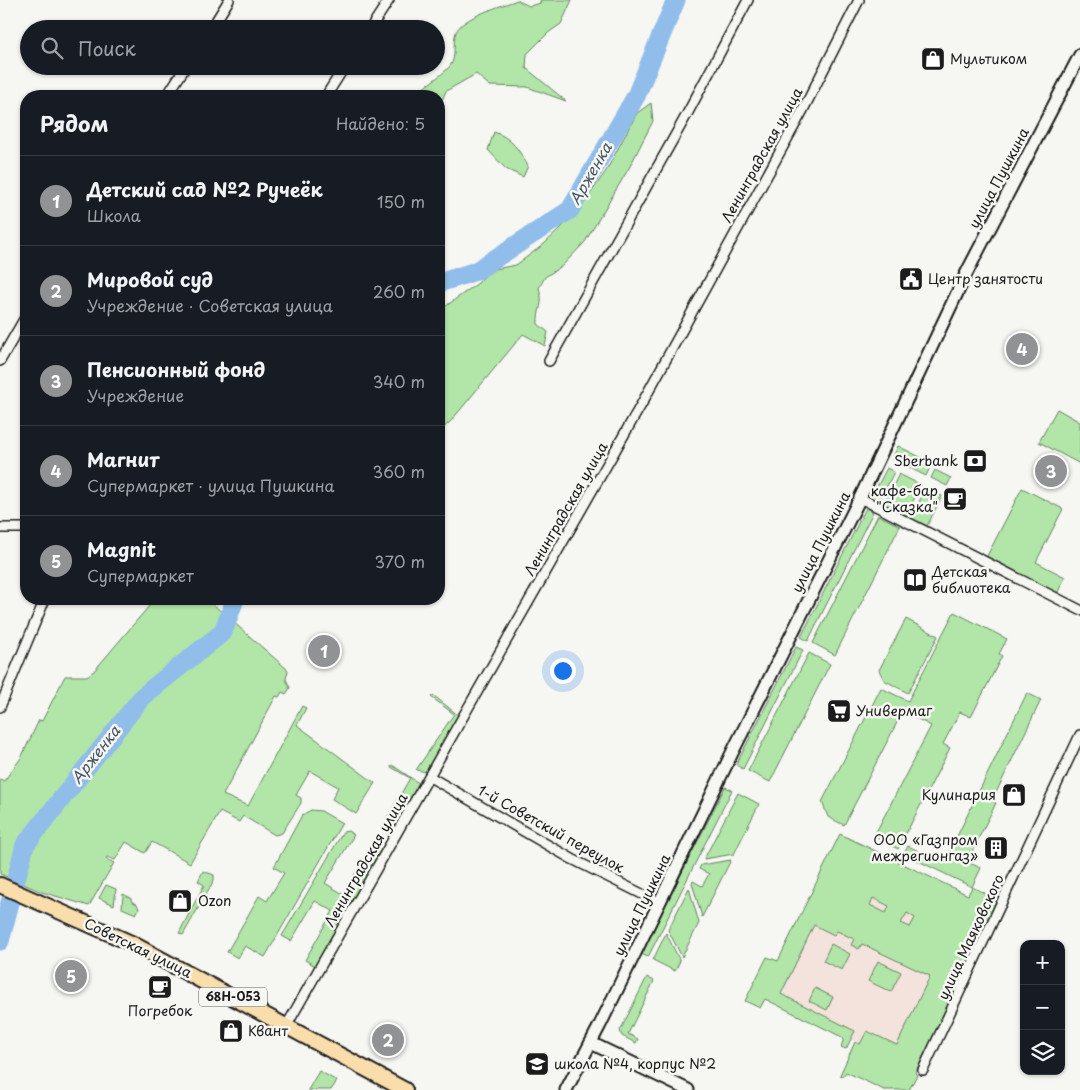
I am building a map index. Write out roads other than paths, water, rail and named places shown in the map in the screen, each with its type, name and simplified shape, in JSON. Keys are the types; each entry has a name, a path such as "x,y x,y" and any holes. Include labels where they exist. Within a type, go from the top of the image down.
{"main road":[{"name":"улица Пушкина","path":"566,1090 860,498 967,272 1080,55"},
{"name":"Советская улица","path":"0,885 131,943 288,1025 404,1090"},
{"path":"591,1043 688,1090"}],"street":[{"path":"217,20 229,0"},
{"path":"376,20 389,0"},
{"path":"549,361 686,116 748,0"},
{"name":"Ленинградская улица","path":"288,1025 645,397 803,110 859,0"},
{"path":"171,90 180,75"},
{"path":"330,90 339,75"},
{"path":"0,361 20,326"},
{"path":"860,498 1080,610"},
{"path":"0,528 20,528"},
{"path":"0,707 42,605"},
{"name":"улица Маяковского","path":"924,1070 1080,734"},
{"name":"1-й Советский переулок","path":"430,777 572,859 660,903"}],"waterway":[{"name":"Арженка","path":"445,281 476,271 570,210 636,96 676,0"},
{"name":"Арженка","path":"0,941 25,845 143,696 223,632 233,605"}],"place":[{"name":"Мультиком","path":"933,59"},
{"name":"Центр занятости","path":"911,279"},
{"name":"Магнит","path":"1022,349"},
{"name":"Sberbank","path":"975,461"},
{"name":"Пенсионный фонд","path":"1051,471"},
{"name":"кафе-бар \"Сказка\"","path":"955,499"},
{"name":"Детская библиотека","path":"915,580"},
{"name":"Детский сад №2 Ручеёк","path":"324,651"},
{"name":"Универмаг","path":"839,711"},
{"name":"Кулинария","path":"1014,795"},
{"name":"ООО «Газпром межрегионгаз»","path":"996,848"},
{"name":"Ozon","path":"180,901"},
{"name":"Magnit","path":"71,976"},
{"name":"Погребок","path":"160,987"},
{"name":"Квант","path":"231,1031"},
{"name":"Мировой суд","path":"388,1040"},
{"name":"школа №4, корпус №2","path":"537,1064"}]}
